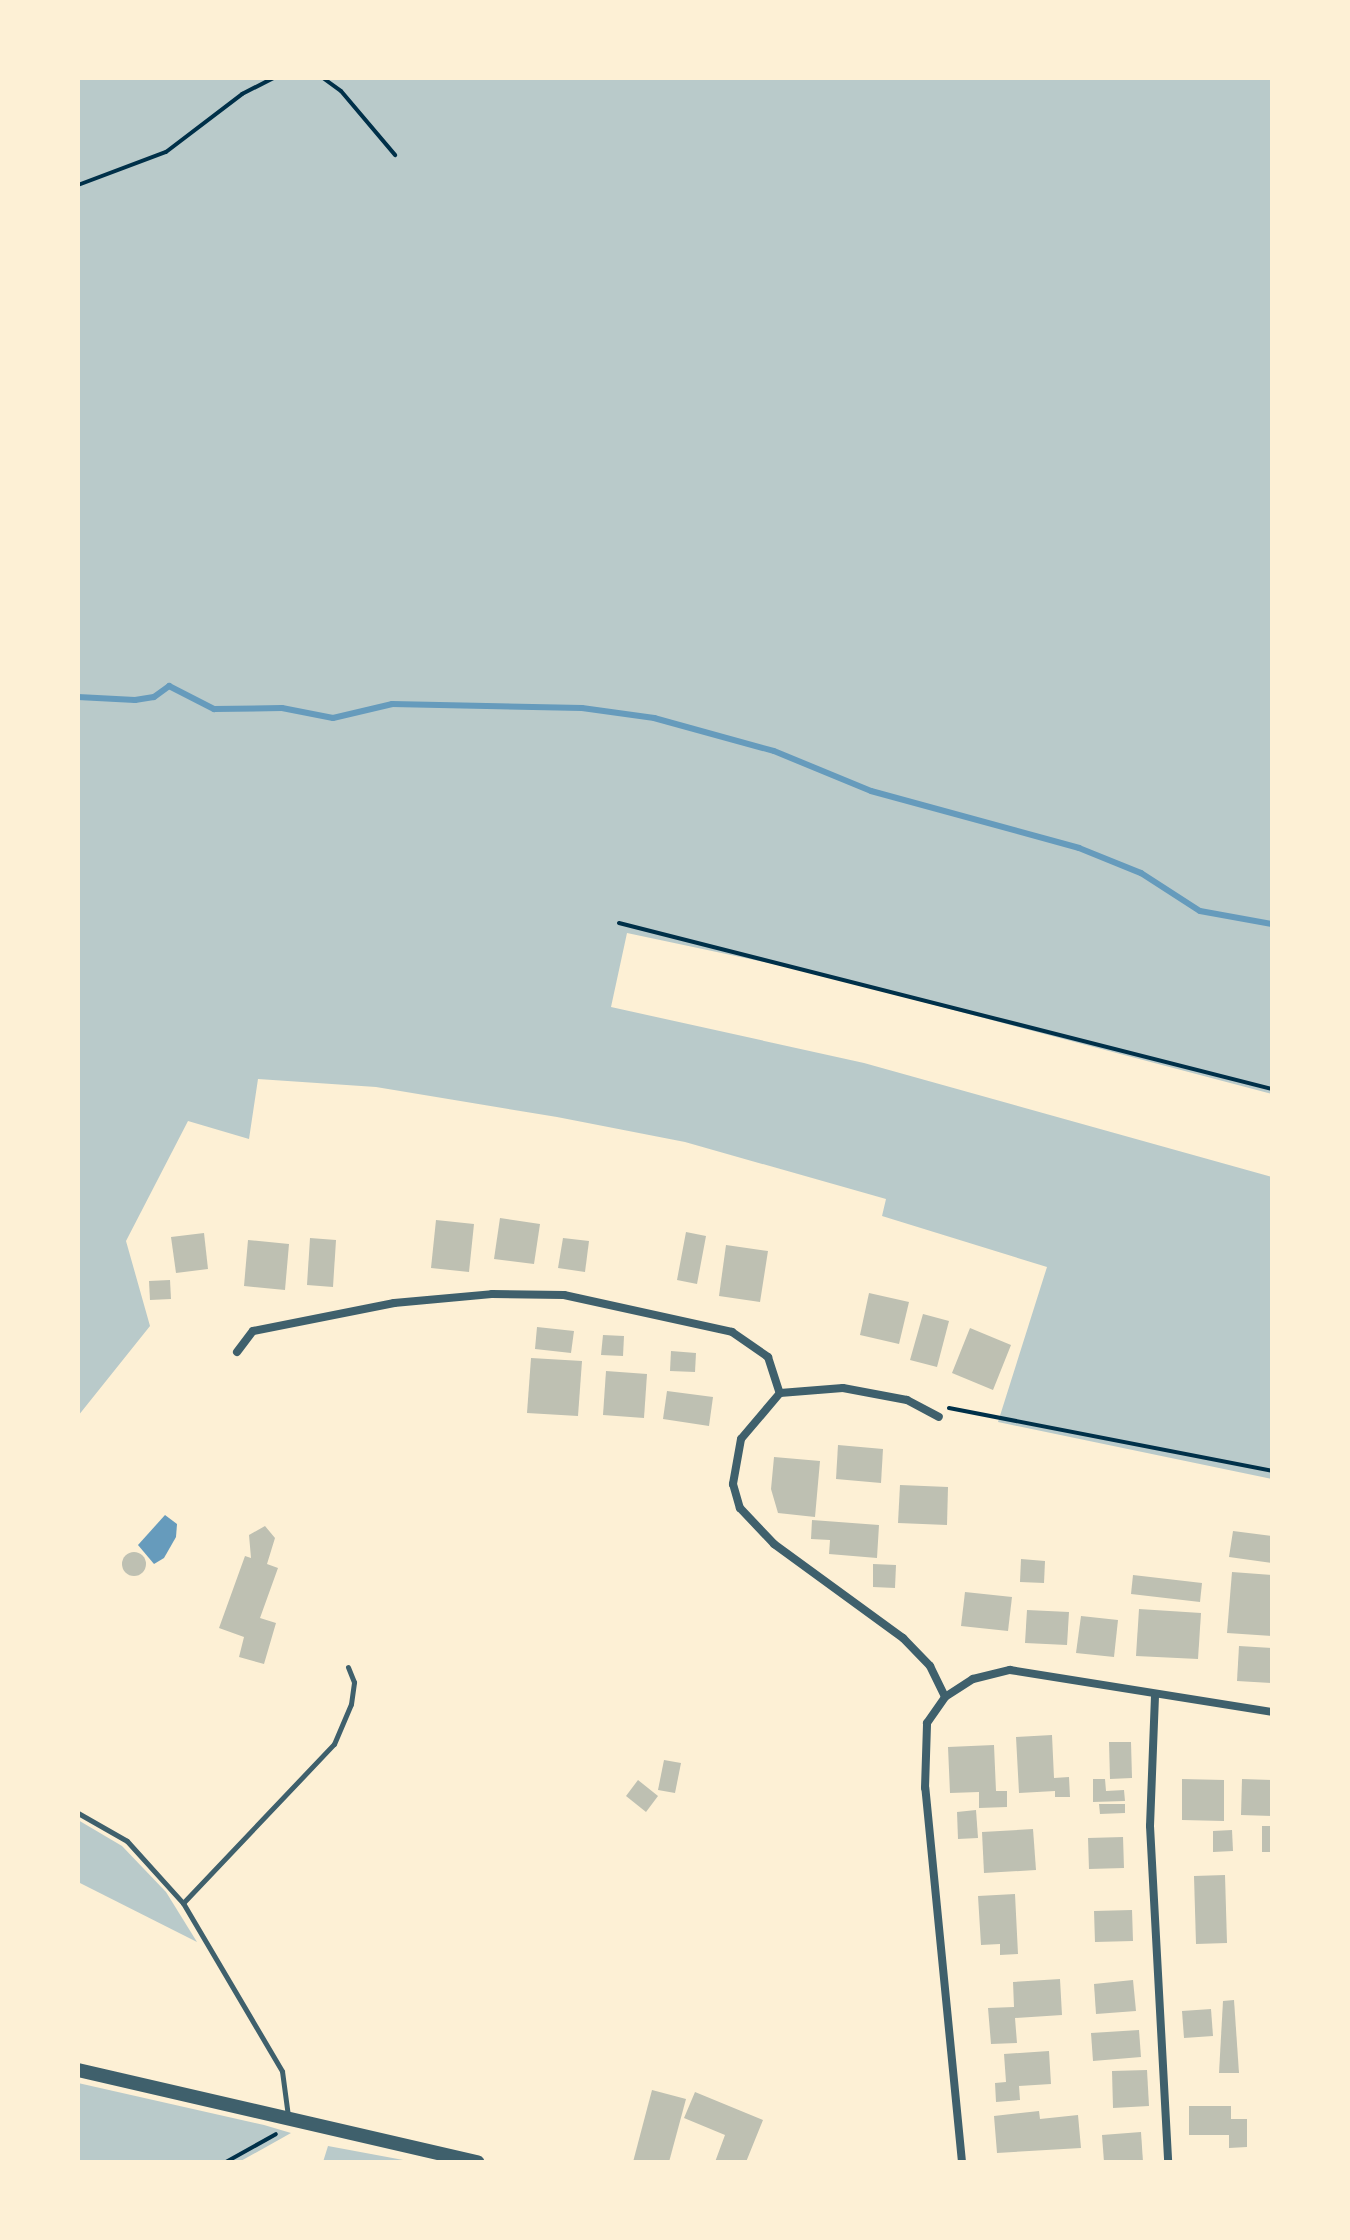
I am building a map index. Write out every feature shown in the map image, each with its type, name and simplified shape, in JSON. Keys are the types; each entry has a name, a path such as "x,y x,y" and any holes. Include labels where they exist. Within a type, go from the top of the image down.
{"street":[{"path":"237,1352 253,1331 394,1303 492,1294 564,1295 732,1332 768,1357 780,1393"},
{"path":"939,1417 907,1400 843,1388 780,1393 741,1439 733,1484 740,1508 774,1544 903,1638 930,1666 945,1697"},
{"path":"962,2162 925,1788 927,1723 945,1697 973,1679 1010,1670 1155,1696 1272,1712"},
{"path":"1155,1696 1150,1826 1168,2162"},
{"path":"78,2070 478,2162"}],"lane":[{"path":"183,1903 334,1744 351,1704 354,1682 348,1667"},
{"path":"78,1813 127,1841 183,1903 282,2071 288,2117"}],"path":[{"path":"78,185 166,152 242,94 274,78"},
{"path":"323,78 341,91 395,155"},
{"path":"619,923 1272,1089"},
{"path":"939,1417 949,1408 1272,1471"},
{"path":"226,2162 280,2131 288,2117"}],"shaded area":[{"path":"78,78 1272,78 1272,1094 802,970 627,933 611,1007 864,1063 1272,1177 1272,1479 998,1422 1047,1267 882,1216 886,1199 685,1142 557,1117 376,1087 258,1079 249,1139 188,1121 126,1241 150,1326 78,1416"},
{"path":"78,1820 122,1846 166,1892 197,1942 78,1882"},
{"path":"78,2083 291,2133 239,2162 78,2162"},
{"path":"328,2146 414,2162 323,2162"}],"water":[{"path":"165,1515 177,1524 176,1537 164,1558 154,1564 138,1545"}],"building":[{"path":"500,1218 540,1224 534,1264 494,1259"},
{"path":"436,1220 474,1224 469,1272 431,1268"},
{"path":"686,1232 706,1236 697,1284 677,1280"},
{"path":"204,1233 208,1269 176,1273 171,1237"},
{"path":"310,1238 336,1240 333,1287 307,1285"},
{"path":"563,1238 589,1241 585,1272 558,1268"},
{"path":"248,1240 289,1244 285,1290 244,1286"},
{"path":"726,1245 768,1251 760,1302 719,1296"},
{"path":"170,1280 171,1299 150,1300 149,1281"},
{"path":"869,1293 909,1302 899,1344 860,1335"},
{"path":"923,1314 949,1321 937,1367 910,1360"},
{"path":"537,1327 574,1331 571,1353 535,1349"},
{"path":"970,1328 1011,1345 993,1390 952,1373"},
{"path":"603,1335 624,1336 623,1356 601,1355"},
{"path":"671,1351 696,1353 695,1372 670,1371"},
{"path":"531,1358 582,1361 578,1416 527,1413"},
{"path":"606,1371 647,1374 644,1418 603,1415"},
{"path":"667,1391 713,1397 709,1426 663,1419"},
{"path":"838,1445 883,1449 881,1483 836,1479"},
{"path":"774,1457 820,1461 815,1517 778,1513 771,1489"},
{"path":"900,1485 948,1487 947,1525 898,1523"},
{"path":"812,1520 879,1525 877,1558 829,1554 830,1540 811,1539"},
{"path":"265,1526 275,1538 267,1564 278,1568 260,1618 276,1623 264,1664 239,1657 244,1637 219,1628 245,1556 251,1558 249,1535"},
{"path":"1233,1531 1272,1536 1272,1563 1229,1557"},
{"path":"134,1552 142,1556 146,1564 142,1572 134,1576 126,1572 122,1564 126,1556"},
{"path":"1021,1559 1045,1561 1044,1583 1020,1582"},
{"path":"873,1564 896,1565 895,1588 873,1587"},
{"path":"1232,1572 1272,1575 1272,1636 1227,1633"},
{"path":"1133,1575 1202,1583 1200,1602 1131,1594"},
{"path":"965,1592 1012,1597 1008,1631 961,1626"},
{"path":"1139,1609 1201,1613 1198,1659 1136,1656"},
{"path":"1027,1610 1069,1612 1067,1645 1025,1643"},
{"path":"1081,1616 1118,1620 1114,1657 1076,1653"},
{"path":"1239,1646 1272,1648 1271,1683 1237,1681"},
{"path":"1052,1735 1054,1778 1069,1777 1070,1797 1055,1797 1055,1791 1019,1793 1016,1737"},
{"path":"1109,1742 1131,1742 1132,1778 1110,1779"},
{"path":"994,1745 996,1791 1007,1791 1007,1807 979,1808 979,1792 950,1793 948,1747"},
{"path":"664,1760 681,1763 675,1793 658,1790"},
{"path":"1093,1779 1105,1779 1106,1791 1124,1790 1125,1801 1093,1802"},
{"path":"1182,1779 1224,1780 1224,1821 1182,1820"},
{"path":"1242,1779 1272,1780 1272,1816 1241,1815"},
{"path":"638,1780 658,1796 646,1812 626,1796"},
{"path":"1099,1804 1125,1804 1125,1813 1100,1814"},
{"path":"976,1810 978,1838 958,1839 957,1812"},
{"path":"1262,1826 1272,1826 1272,1852 1262,1852"},
{"path":"1033,1829 1036,1870 984,1873 982,1832"},
{"path":"1232,1830 1233,1851 1213,1852 1213,1831"},
{"path":"1123,1837 1124,1868 1089,1869 1088,1838"},
{"path":"1225,1875 1227,1943 1196,1944 1194,1876"},
{"path":"1015,1894 1018,1954 1000,1955 1000,1944 981,1945 978,1896"},
{"path":"1132,1910 1133,1941 1095,1942 1094,1911"},
{"path":"1060,1979 1062,2015 1015,2018 1017,2043 991,2044 988,2008 1014,2007 1013,1982"},
{"path":"1133,1980 1136,2011 1096,2014 1094,1984"},
{"path":"1234,2000 1239,2073 1219,2073 1223,2001"},
{"path":"1211,2009 1213,2036 1184,2038 1182,2011"},
{"path":"1139,2030 1141,2057 1093,2061 1091,2033"},
{"path":"1049,2051 1051,2084 1019,2086 1020,2100 996,2102 995,2083 1006,2082 1004,2054"},
{"path":"1147,2070 1149,2106 1113,2108 1112,2071"},
{"path":"652,2090 686,2099 669,2162 633,2162"},
{"path":"695,2092 763,2120 746,2162 715,2162 725,2135 684,2118"},
{"path":"1189,2106 1231,2106 1231,2119 1247,2119 1247,2147 1229,2148 1229,2135 1189,2135"},
{"path":"1039,2111 1040,2119 1078,2115 1081,2148 997,2153 994,2116"},
{"path":"1141,2132 1143,2162 1104,2162 1102,2135"}],"waterway":[{"path":"78,697 135,700 154,697 169,686 214,709 282,708 333,718 392,704 582,708 654,718 774,751 871,791 1079,848 1141,873 1200,911 1272,924"}]}
